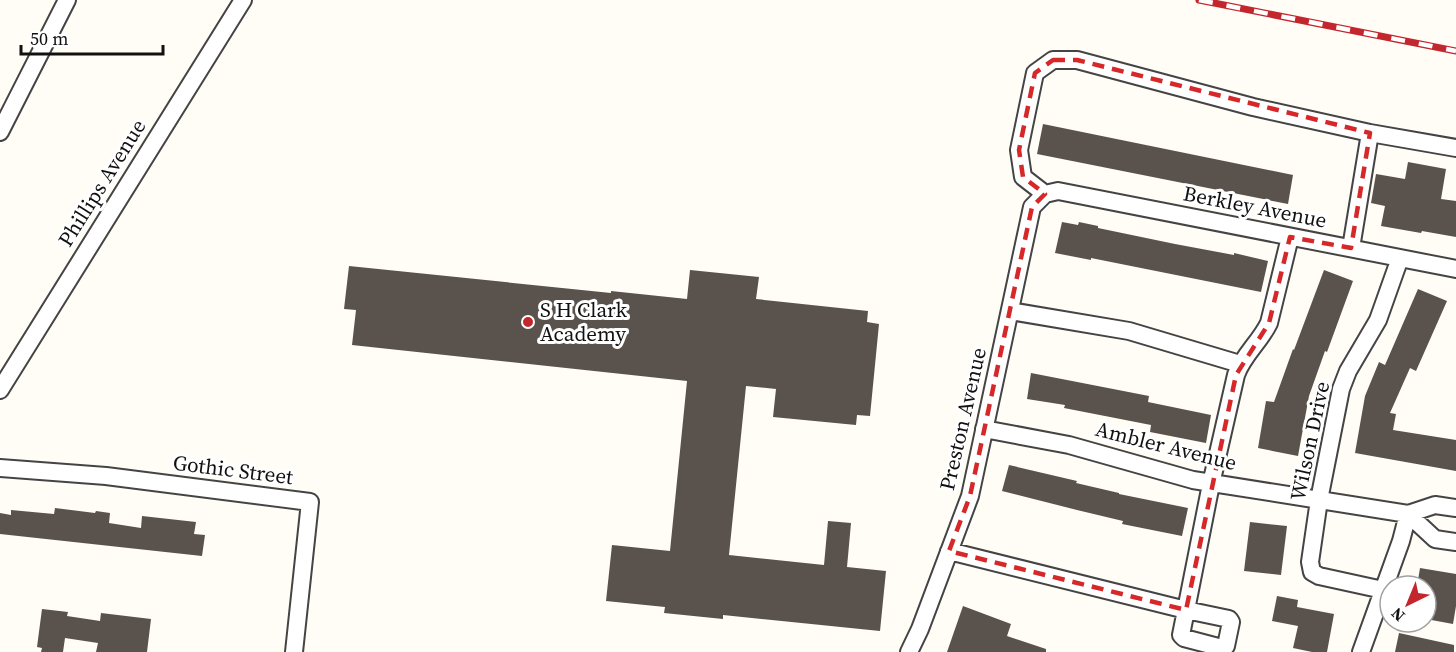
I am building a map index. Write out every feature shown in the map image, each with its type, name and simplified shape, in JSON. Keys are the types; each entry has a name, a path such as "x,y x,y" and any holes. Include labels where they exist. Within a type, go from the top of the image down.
{"street":[{"path":"0,132 67,0"},
{"name":"Phillips Avenue","path":"0,390 243,0"},
{"path":"1045,194 1023,177 1019,150 1035,73 1053,60 1077,60 1252,107 1370,133 1456,148"},
{"path":"1351,248 1370,133"},
{"name":"Berkley Avenue","path":"1045,194 1058,191 1456,268"},
{"name":"Preston Avenue","path":"909,652 920,629 970,496 1032,207 1045,194"},
{"path":"949,551 1186,609 1210,484 1236,375 1240,363 1263,335 1269,323 1290,237"},
{"name":"Wilson Drive","path":"1378,589 1319,576 1312,572 1310,562 1319,500 1341,389 1348,371 1378,320 1401,258"},
{"path":"1010,311 1129,331 1240,363"},
{"name":"Ambler Avenue","path":"984,429 1069,445 1210,484 1408,514 1435,505 1456,508"},
{"name":"Gothic Street","path":"0,468 106,476 310,502 294,652"},
{"path":"1389,574 1408,514 1435,538 1456,542"},
{"path":"1361,652 1378,604"}],"highlighted area":[{"path":"1053,60 1077,60 1370,133 1351,248 1290,237 1269,323 1236,375 1186,610 949,551 970,496 1032,207 1045,194 1023,177 1019,150 1035,73"}],"building":[{"path":"1043,124 1293,175 1288,204 1037,154"},
{"path":"1408,162 1446,169 1441,199 1456,201 1456,237 1381,226 1385,206 1371,203 1376,174 1405,179"},
{"path":"1062,222 1078,225 1079,222 1175,244 1268,261 1261,292 1055,253"},
{"path":"349,266 687,299 690,270 759,277 756,299 868,311 867,322 879,324 870,416 857,415 856,425 773,417 776,389 746,386 729,555 824,565 828,521 851,523 847,567 886,571 880,631 723,615 723,619 664,613 665,607 606,601 612,545 670,551 687,381 352,345 356,310 344,309"},
{"path":"1324,270 1353,281 1309,396 1298,456 1258,448 1266,401 1274,402"},
{"path":"1418,289 1447,301 1416,371 1410,368 1390,413 1396,414 1393,430 1456,440 1456,471 1355,453 1365,396 1379,362 1385,365"},
{"path":"1031,373 1149,396 1148,402 1211,415 1206,443 1150,432 1151,425 1064,408 1065,405 1027,399"},
{"path":"1009,465 1077,481 1076,483 1119,494 1188,508 1182,536 1122,524 1123,521 1002,491"},
{"path":"55,508 110,513 109,523 141,528 142,516 196,522 194,534 205,535 202,556 0,534 0,513 11,515 11,510 54,514"},
{"path":"1250,522 1287,526 1281,575 1244,571"},
{"path":"1420,568 1456,574 1456,606 1453,624 1438,621 1438,574 1419,574"},
{"path":"1277,596 1298,600 1297,607 1334,614 1327,652 1293,648 1298,626 1272,621"},
{"path":"963,606 1011,624 1007,636 1046,649 1046,652 947,652"},
{"path":"42,609 68,612 67,616 100,621 101,613 151,619 147,652 96,652 98,643 65,638 63,652 41,652 42,648 37,647"},
{"path":"1399,634 1454,645 1454,652 1395,652"}],"railway":[{"path":"1199,0 1456,51"}],"place":[{"name":"S H Clark Academy","path":"528,322"}]}
